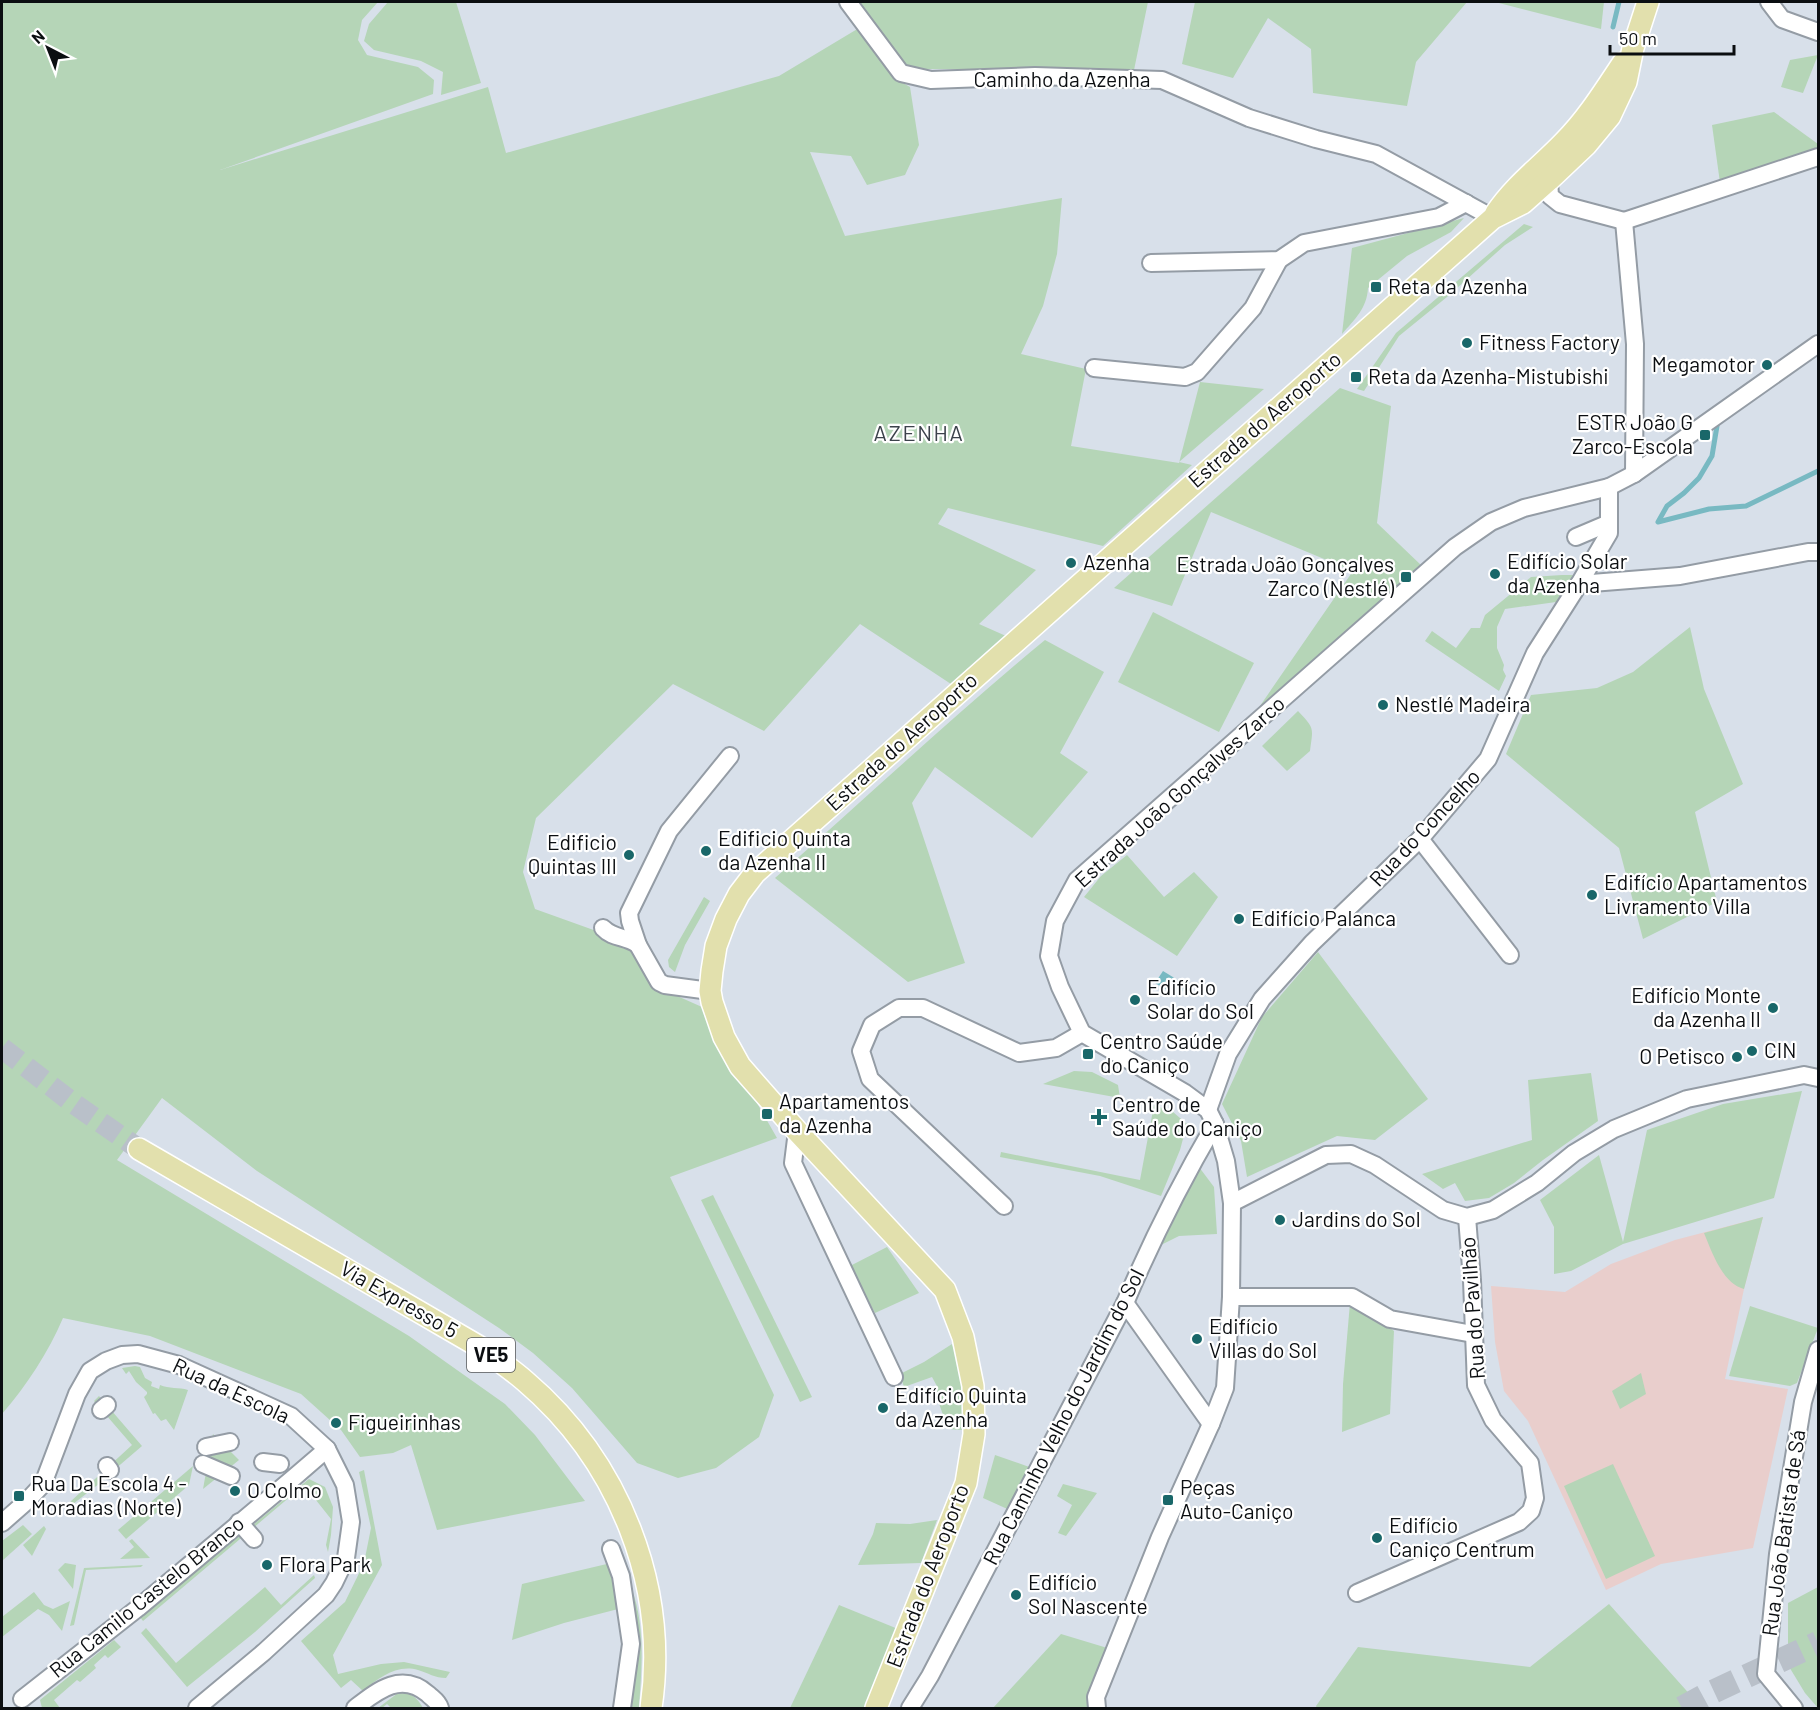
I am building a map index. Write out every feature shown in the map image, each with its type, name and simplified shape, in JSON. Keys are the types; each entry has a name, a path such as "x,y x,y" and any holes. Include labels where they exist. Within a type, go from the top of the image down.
{"main road":[{"name":"Estrada do Aeroporto","path":"1493,218 1523,203 1586,145 1610,116 1626,82 1633,48 1647,2"},
{"name":"Estrada do Aeroporto","path":"876,1708 966,1483 974,1434 973,1386 963,1337 945,1290 797,1131 740,1066 724,1037 710,991 716,946 723,928 739,894 755,873 1493,218 1511,194 1565,142 1593,108 1633,48"},
{"name":"Via Expresso 5","path":"139,1149 478,1346 527,1382 566,1422 612,1486 632,1532 639,1555 651,1605 654,1631 655,1685 651,1708"}],"street":[{"name":"Caminho da Azenha","path":"848,2 902,73 931,80 1035,76 1162,80 1249,118 1316,139 1376,153 1493,218"},
{"path":"1769,2 1782,19 1818,32"},
{"path":"1549,180 1550,196 1560,204 1624,221 1818,158"},
{"path":"1094,368 1192,376 1253,308 1279,260 1304,243 1439,217 1466,203"},
{"path":"1624,221 1635,344 1634,474"},
{"path":"1151,263 1279,260"},
{"name":"Estrada João Gonçalves Zarco","path":"1082,1033 1060,987 1049,956 1055,921 1077,880 1455,547 1491,522 1524,508 1609,487 1634,474 1818,344"},
{"name":"Rua do Concelho","path":"1211,1117 1228,1054 1262,999 1312,943 1420,839 1488,759 1535,653 1580,584 1609,533 1609,487"},
{"path":"1576,537 1609,523"},
{"path":"1580,584 1680,576 1818,552"},
{"path":"710,991 665,985 659,982 638,945 629,913 669,831 730,756"},
{"path":"1420,839 1510,955"},
{"path":"603,928 610,934 638,945"},
{"path":"1004,1206 870,1078 861,1051 872,1025 899,1008 923,1008 1019,1053 1056,1048 1082,1033 1185,1093 1211,1117 1226,1161 1232,1203 1231,1297 1225,1388 1211,1425 1160,1537 1096,1697 1097,1708"},
{"path":"1232,1203 1326,1155 1351,1154 1375,1165 1443,1210 1467,1217 1493,1210 1536,1183 1574,1153 1614,1129 1688,1099 1804,1075 1818,1078"},
{"name":"Rua Caminho Velho do Jardim do Sol","path":"910,1708 930,1676 1125,1303 1195,1157 1211,1117"},
{"path":"797,1131 793,1163 894,1377"},
{"name":"Rua do Pavilhão","path":"1357,1593 1519,1522 1531,1510 1535,1498 1530,1463 1492,1420 1476,1385 1467,1217"},
{"path":"1231,1297 1352,1297 1390,1319 1473,1334"},
{"path":"1125,1303 1211,1425"},
{"name":"Rua João Batista de Sá","path":"1794,1708 1766,1674 1778,1554 1803,1402 1818,1350"},
{"name":"Rua da Escola","path":"2,1523 44,1484 77,1394 90,1371 122,1355 138,1354 179,1365 291,1416 327,1449 345,1485 351,1521 346,1558 334,1582 326,1595 291,1627 196,1708"},
{"path":"230,1442 205,1456 231,1476"},
{"name":"Rua Camilo Castelo Branco","path":"22,1699 138,1608 327,1449"},
{"path":"262,1462 280,1464"},
{"path":"239,1522 254,1539"},
{"path":"611,1549 621,1576 631,1644 622,1708"},
{"path":"355,1708 390,1685 406,1684 420,1687 438,1703 440,1708"}],"shaded area":[{"path":"1763,1217 1744,1289 1725,1379 1788,1389 1753,1548 1661,1564 1606,1590 1528,1421 1504,1391 1495,1342 1491,1286 1565,1292 1611,1264 1675,1240"}],"green space":[{"path":"2,2 378,2 362,20 358,40 367,55 418,67 434,80 433,94 220,170 488,87 506,153 779,76 859,28 896,79 910,87 919,145 905,175 867,185 851,156 810,152 845,236 1062,198 1057,254 1043,306 1021,354 1086,369 1071,446 1192,465 1103,546 948,508 938,524 1036,570 979,624 1006,636 954,686 860,624 764,731 673,684 536,818 523,872 535,909 641,947 666,991 702,1007 777,1138 670,1177 774,1395 759,1437 716,1468 678,1478 637,1463 572,1388 533,1353 499,1328 257,1171 162,1098 117,1160 409,1336 505,1404 535,1435 585,1501 437,1530 411,1445 393,1453 360,1457 341,1430 301,1394 150,1336 63,1318 36,1368 2,1414"},
{"path":"388,2 456,2 481,83 441,95 443,72 421,61 374,50 364,41 369,24"},
{"path":"858,2 1148,2 1134,70 906,68"},
{"path":"1195,2 1467,2 1416,62 1407,106 1313,93 1311,49 1268,18 1233,78 1182,64"},
{"path":"1495,2 1604,2 1601,29"},
{"path":"1818,55 1803,93 1781,87 1790,60"},
{"path":"1774,112 1818,144 1818,157 1721,190 1712,125"},
{"path":"1464,218 1451,232 1407,256 1368,288 1363,307 1342,334 1352,248"},
{"path":"1524,224 1533,227 1505,245 1399,336 1364,391 1357,389 1396,333"},
{"path":"1200,382 1264,389 1179,462"},
{"path":"1340,388 1391,406 1377,523 1422,566 1253,716 1353,571 1211,512 1172,606 1114,588"},
{"path":"1573,575 1556,602 1505,609 1497,627 1497,648 1506,676 1499,691 1425,641 1432,631 1456,648 1471,628 1480,628 1485,615 1531,577"},
{"path":"1153,612 1254,663 1219,732 1118,682"},
{"path":"1690,627 1704,689 1743,784 1695,812 1717,902 1643,939 1619,848 1506,754 1531,695 1597,688 1633,672"},
{"path":"1045,640 1104,672 1060,753 1088,772 1032,838 935,767 912,803 965,963 908,982 775,878"},
{"path":"1298,711 1312,729 1310,751 1287,771 1262,746"},
{"path":"1127,855 1164,897 1194,872 1218,897 1177,956 1084,897 1101,876"},
{"path":"704,897 710,901 685,945 675,972 669,967 668,960"},
{"path":"1318,952 1428,1099 1375,1140 1337,1136 1247,1177 1241,1141 1222,1104 1262,1017"},
{"path":"1074,1071 1092,1072 1118,1085 1120,1098 1043,1084"},
{"path":"1591,1073 1598,1121 1514,1183 1489,1198 1465,1201 1455,1183 1443,1189 1422,1174 1532,1140 1528,1080"},
{"path":"1802,1091 1774,1198 1623,1244 1571,1271 1554,1274 1554,1227 1540,1200 1599,1155 1623,1242 1647,1130 1723,1104"},
{"path":"1154,1105 1173,1112 1187,1124 1180,1150 1161,1196 1100,1176 1000,1157 1001,1152 1140,1180"},
{"path":"1199,1167 1214,1187 1217,1234 1179,1236 1161,1245"},
{"path":"713,1195 812,1397 800,1402 701,1200"},
{"path":"1763,1217 1744,1289 1736,1286 1724,1274 1704,1233"},
{"path":"887,1247 919,1293 875,1313 850,1266"},
{"path":"1350,1303 1394,1331 1390,1414 1342,1432 1343,1384"},
{"path":"1750,1306 1818,1328 1797,1383 1790,1386 1729,1376"},
{"path":"952,1344 960,1376 962,1430 948,1429 936,1395 938,1388 932,1377 904,1387 900,1374"},
{"path":"140,1367 145,1378 152,1382 151,1386 159,1389 160,1385 188,1390 174,1430 166,1419 161,1421 155,1413 153,1414 144,1397 147,1392 136,1382 129,1371 126,1374 122,1368"},
{"path":"1641,1373 1646,1394 1620,1409 1612,1391"},
{"path":"99,1396 142,1446 114,1470 112,1468 102,1477 104,1480 73,1504 70,1502 132,1445 94,1401"},
{"path":"213,1434 239,1460 203,1489"},
{"path":"995,1455 1035,1469 1014,1512 983,1498"},
{"path":"1613,1464 1655,1556 1606,1579 1564,1486"},
{"path":"193,1466 189,1485 126,1539 118,1530"},
{"path":"364,1470 382,1565 333,1655 338,1674 381,1664 404,1662 450,1672 446,1678 418,1670 402,1669 388,1673 363,1691 351,1680 341,1688 301,1641 345,1602 364,1563 371,1528 359,1472"},
{"path":"309,1479 325,1487 333,1507 328,1552 326,1545 331,1519 304,1485 143,1621 140,1617"},
{"path":"1063,1484 1097,1493 1066,1536 1058,1533 1072,1505 1057,1496"},
{"path":"937,1520 921,1563 858,1565 876,1523 910,1524"},
{"path":"23,1525 32,1534 2,1561 2,1541"},
{"path":"44,1526 46,1529 32,1556 23,1545"},
{"path":"132,1539 150,1558 120,1559 134,1547 129,1541"},
{"path":"65,1563 76,1565 73,1589 58,1570"},
{"path":"611,1563 622,1608 512,1640 522,1584"},
{"path":"143,1565 141,1567 86,1570 74,1625 70,1626 84,1568"},
{"path":"314,1575 315,1578 255,1632 187,1687 141,1633 146,1628 176,1663 265,1587 281,1605"},
{"path":"629,1582 638,1612 642,1644 639,1708 630,1708 636,1674 638,1626"},
{"path":"1818,1587 1818,1708 1805,1693 1788,1665 1788,1603"},
{"path":"34,1592 44,1605 53,1609 70,1601 62,1631 49,1615 38,1609 2,1637 2,1617"},
{"path":"1609,1604 1702,1708 1317,1708 1316,1706 1358,1647 1530,1667"},
{"path":"839,1605 903,1631 869,1708 790,1708"},
{"path":"1061,1634 1114,1650 1093,1708 993,1708"},
{"path":"114,1640 121,1647 108,1658 105,1655 94,1665 96,1668 80,1682 77,1680 54,1700 60,1708 42,1708 40,1700"},
{"path":"398,1693 413,1696 423,1708 391,1708 387,1704 378,1708"}],"water":[{"path":"1163,971 1186,985 1179,997 1155,983"}],"waterway":[{"path":"1613,27 1619,2"},
{"path":"1717,426 1712,456 1699,478 1667,506 1658,522 1709,509 1746,506 1818,471"}],"tunnel":[{"path":"2,1048 73,1103 139,1149"},
{"path":"1682,1708 1818,1643"}],"place":[{"name":"Reta da Azenha","path":"1376,287"},
{"name":"Fitness Factory","path":"1467,343"},
{"name":"Megamotor","path":"1767,365"},
{"name":"Reta da Azenha-Mistubishi","path":"1356,377"},
{"name":"ESTR João G Zarco-Escola","path":"1705,435"},
{"name":"Azenha","path":"1071,563"},
{"name":"Edifício Solar da Azenha","path":"1495,574"},
{"name":"Estrada João Gonçalves Zarco (Nestlé)","path":"1406,577"},
{"name":"Nestlé Madeira","path":"1383,705"},
{"name":"Edificio Quinta da Azenha II","path":"706,851"},
{"name":"Edificio Quintas III","path":"629,855"},
{"name":"Edifício Apartamentos Livramento Villa","path":"1592,895"},
{"name":"Edifício Palanca","path":"1239,919"},
{"name":"Edifício Solar do Sol","path":"1135,1000"},
{"name":"Edifício Monte da Azenha II","path":"1773,1008"},
{"name":"CIN","path":"1752,1051"},
{"name":"Centro Saúde do Caniço","path":"1088,1054"},
{"name":"O Petisco","path":"1737,1057"},
{"name":"Apartamentos da Azenha","path":"767,1114"},
{"name":"Centro de Saúde do Caniço","path":"1099,1117"},
{"name":"Jardins do Sol","path":"1280,1220"},
{"name":"Edifício Villas do Sol","path":"1197,1339"},
{"name":"Edifício Quinta da Azenha","path":"883,1408"},
{"name":"Figueirinhas","path":"336,1423"},
{"name":"O Colmo","path":"235,1491"},
{"name":"Rua Da Escola 4 - Moradias (Norte)","path":"19,1496"},
{"name":"Peças Auto-Caniço","path":"1168,1500"},
{"name":"Edifício Caniço Centrum","path":"1377,1538"},
{"name":"Flora Park","path":"267,1565"},
{"name":"Edifício Sol Nascente","path":"1016,1595"}],"district":[{"name":"AZENHA","path":"919,433"}]}
